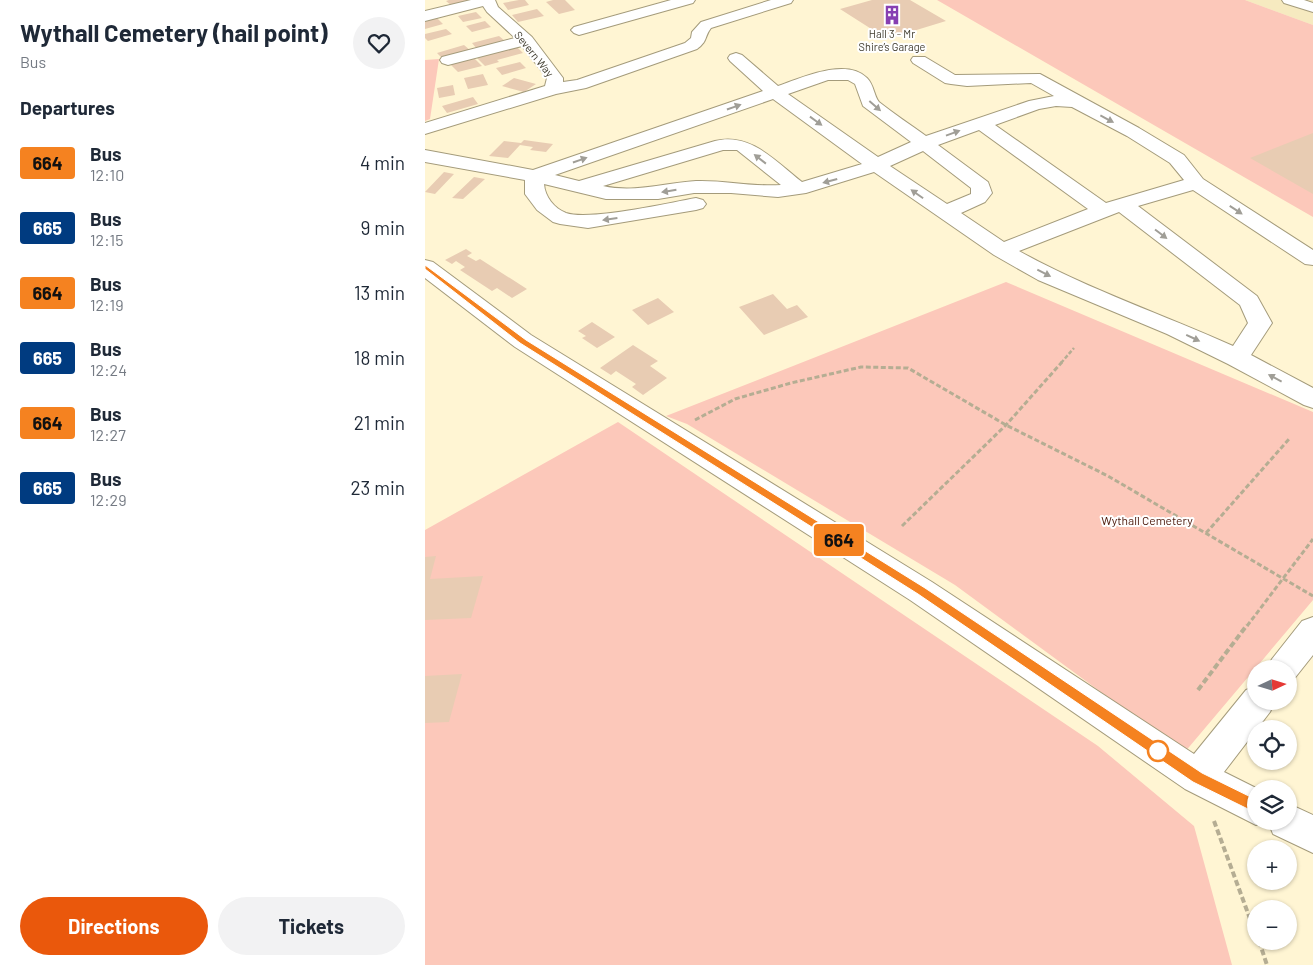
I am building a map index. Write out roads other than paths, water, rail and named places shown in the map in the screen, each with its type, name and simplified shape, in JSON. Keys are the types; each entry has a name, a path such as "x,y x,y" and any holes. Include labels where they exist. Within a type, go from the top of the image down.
{"street":[{"path":"425,16 488,0"},
{"name":"Severn Way","path":"488,0 492,9 526,40 555,78 553,89"},
{"path":"579,30 688,0"},
{"path":"425,129 553,89 580,84 691,46 699,40 700,32 706,25 786,0"},
{"path":"1289,0 1313,8"},
{"path":"448,60 526,40"},
{"path":"736,58 776,93 876,165 1002,250 1046,275 1175,329 1237,358 1313,399"},
{"path":"919,60 951,79 967,81 1034,78 1177,159 1196,183 1313,259"},
{"path":"534,176 827,75 845,74 859,79 867,87 869,102 981,186 982,193 978,198 944,212"},
{"path":"495,87 507,104"},
{"path":"534,176 535,194 544,206 560,218 589,222 661,212 761,191 799,189 836,180 876,165 925,143 1035,105 1055,101 1076,102"},
{"path":"981,123 1113,207 1249,301 1260,323 1237,358"},
{"path":"580,186 722,145 734,144 743,146 799,189"},
{"path":"425,156 615,193 658,192 694,187 731,186 761,191"},
{"path":"1002,250 1113,207 1196,183"},
{"path":"425,267 523,342 921,591 1198,777 1247,802"},
{"path":"1290,660 1313,631"},
{"path":"1198,777 1251,710"},
{"path":"1297,827 1313,835"}],"place":[{"name":"Hall 3 - Mr Shire’s Garage","path":"892,15"}],"park label":[{"name":"Wythall Cemetery","path":"1147,521"}]}
